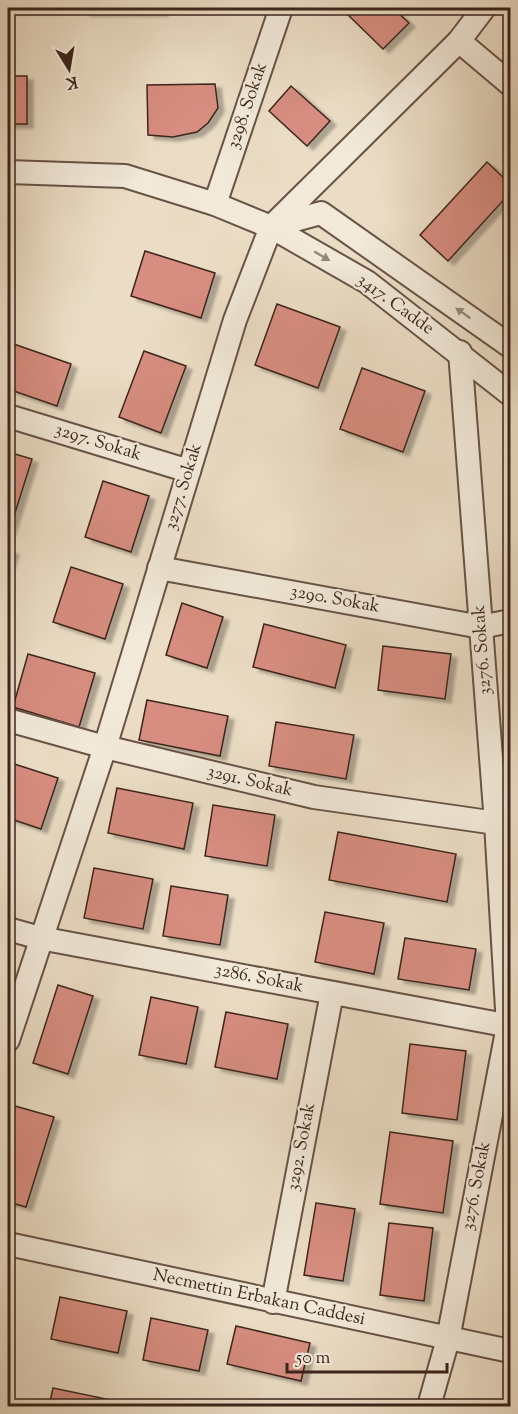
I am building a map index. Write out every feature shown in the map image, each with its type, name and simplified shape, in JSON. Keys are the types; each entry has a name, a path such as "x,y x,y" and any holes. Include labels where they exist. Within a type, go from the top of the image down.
{"street":[{"name":"3298. Sokak","path":"215,204 281,8"},
{"name":"3277. Sokak","path":"8,1040 105,747 235,320 271,227 459,41 484,8"},
{"path":"459,41 510,84"},
{"name":"3417. Cadde","path":"8,172 125,176 215,204 271,227 367,282 460,352 510,394"},
{"name":"3417. Cadde","path":"271,227 321,213 510,346"},
{"name":"3276. Sokak","path":"429,1407 448,1339 509,1026 496,823 500,746 481,627 460,352"},
{"name":"3297. Sokak","path":"8,416 189,471"},
{"name":"3290. Sokak","path":"159,568 481,627 510,621"},
{"name":"3291. Sokak","path":"8,720 105,747 314,797 496,823"},
{"name":"3286. Sokak","path":"8,929 40,938 509,1026"},
{"name":"3292. Sokak","path":"273,1302 332,993"},
{"name":"Necmettin Erbakan Caddesi","path":"8,1244 510,1352"}],"building":[{"path":"8,8 58,8 58,10 8,10"},
{"path":"84,8 162,8 162,12 84,12"},
{"path":"341,8 393,8 409,23 383,49"},
{"path":"8,76 27,76 27,124 8,124"},
{"path":"215,84 218,108 208,123 197,132 173,137 148,135 147,85"},
{"path":"291,86 330,121 307,146 269,111"},
{"path":"487,162 510,184 510,193 448,261 420,235"},
{"path":"145,251 215,273 201,318 131,296"},
{"path":"277,304 340,327 318,388 255,365"},
{"path":"8,342 71,364 57,406 8,389"},
{"path":"144,351 186,366 161,433 119,417"},
{"path":"362,368 425,391 403,452 340,429"},
{"path":"8,452 32,459 9,532 8,532"},
{"path":"103,481 149,496 131,552 85,537"},
{"path":"8,549 13,551 8,567"},
{"path":"71,567 123,584 105,639 53,622"},
{"path":"182,603 223,617 207,668 166,655"},
{"path":"264,624 346,645 335,688 253,667"},
{"path":"383,646 451,654 445,699 378,690"},
{"path":"28,654 95,673 79,727 13,707"},
{"path":"147,700 228,716 220,756 139,740"},
{"path":"276,722 354,735 346,779 269,766"},
{"path":"8,762 58,778 41,829 8,818"},
{"path":"117,788 193,803 184,849 108,833"},
{"path":"213,805 275,815 267,866 205,856"},
{"path":"338,832 456,854 447,902 329,880"},
{"path":"94,868 153,879 143,929 84,918"},
{"path":"171,886 228,895 220,945 163,936"},
{"path":"325,912 384,923 374,974 315,962"},
{"path":"405,938 476,949 469,990 398,979"},
{"path":"58,985 93,996 68,1074 33,1063"},
{"path":"151,997 198,1007 186,1064 139,1055"},
{"path":"226,1012 288,1024 277,1079 215,1067"},
{"path":"410,1044 466,1051 457,1120 402,1113"},
{"path":"15,1106 54,1117 26,1207 8,1202 8,1131"},
{"path":"390,1132 453,1141 443,1213 380,1204"},
{"path":"508,1168 510,1168 510,1233 505,1233"},
{"path":"316,1203 355,1209 343,1281 304,1275"},
{"path":"389,1223 433,1228 424,1301 380,1295"},
{"path":"60,1297 127,1311 118,1353 51,1339"},
{"path":"151,1318 208,1330 199,1371 143,1360"},
{"path":"236,1326 310,1343 301,1381 227,1364"},
{"path":"53,1388 111,1400 110,1406 49,1406"}]}
